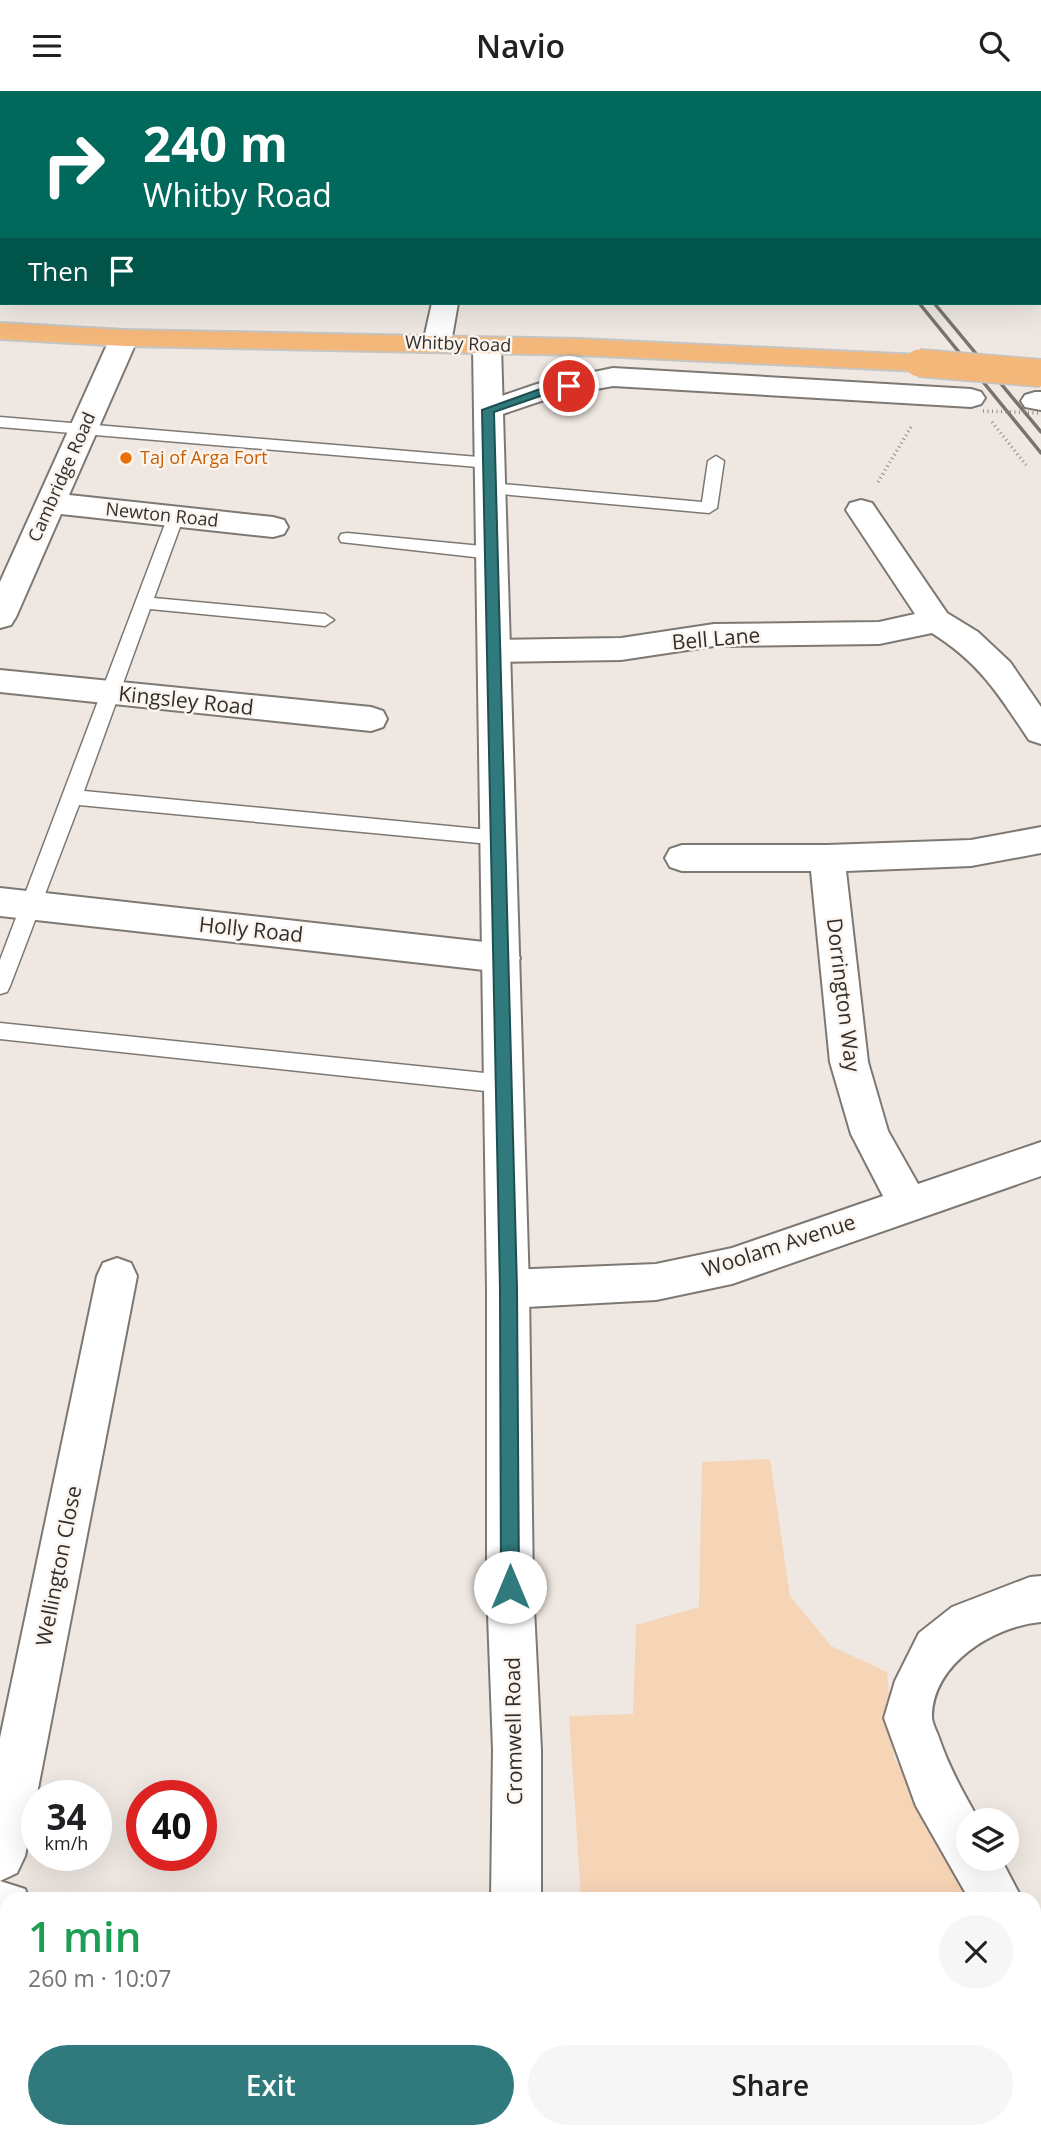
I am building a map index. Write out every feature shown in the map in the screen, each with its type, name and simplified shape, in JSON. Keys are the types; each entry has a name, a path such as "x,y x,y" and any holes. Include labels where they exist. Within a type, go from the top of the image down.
{"main road":[{"name":"Whitby Road","path":"0,331 124,338 579,347 919,363 1041,373"}],"street":[{"path":"437,343 445,305"},
{"name":"Cambridge Road","path":"0,617 124,338"},
{"name":"Cromwell Road","path":"487,345 500,838 510,1587 517,1750 516,1892"},
{"path":"488,410 547,390 614,377 926,395 977,404"},
{"name":"Newton Road","path":"51,503 273,527"},
{"path":"861,510 936,621 967,640 999,670 1041,732"},
{"name":"Bell Lane","path":"495,651 621,649 713,635 879,633 936,621"},
{"name":"Kingsley Road","path":"0,681 371,719"},
{"path":"682,858 827,858 971,853 1041,840"},
{"name":"Dorrington Way","path":"827,858 849,1062 870,1134 908,1204"},
{"name":"Holly Road","path":"15,904 502,958"},
{"name":"Woolam Avenue","path":"508,1289 656,1282 732,1266 1041,1159"},
{"name":"Wellington Close","path":"0,1856 117,1276"},
{"path":"956,1828 933,1789 908,1718 918,1681 935,1649 968,1623 1041,1598"},
{"path":"981,1871 993,1892"}],"lane":[{"path":"0,422 84,427 490,475 709,508 716,461"},
{"path":"0,986 15,904 73,797 176,516"},
{"path":"347,538 492,553"},
{"path":"144,603 325,620"},
{"path":"73,797 500,838"},
{"path":"0,1031 504,1084"}],"path":[{"path":"861,510 920,412 926,395"},
{"path":"977,404 1039,405"},
{"path":"977,404 1026,465"}],"shaded area":[{"path":"770,1459 790,1596 831,1646 887,1672 894,1757 966,1892 581,1892 569,1716 633,1714 636,1625 699,1607 702,1462"}],"railway":[{"path":"921,305 1041,453"},
{"path":"936,305 1041,432"}],"place":[{"name":"Taj of Arga Fort","path":"126,458"}],"route":[{"path":"510,1587 508,1289 488,410 547,390 569,386"}]}
